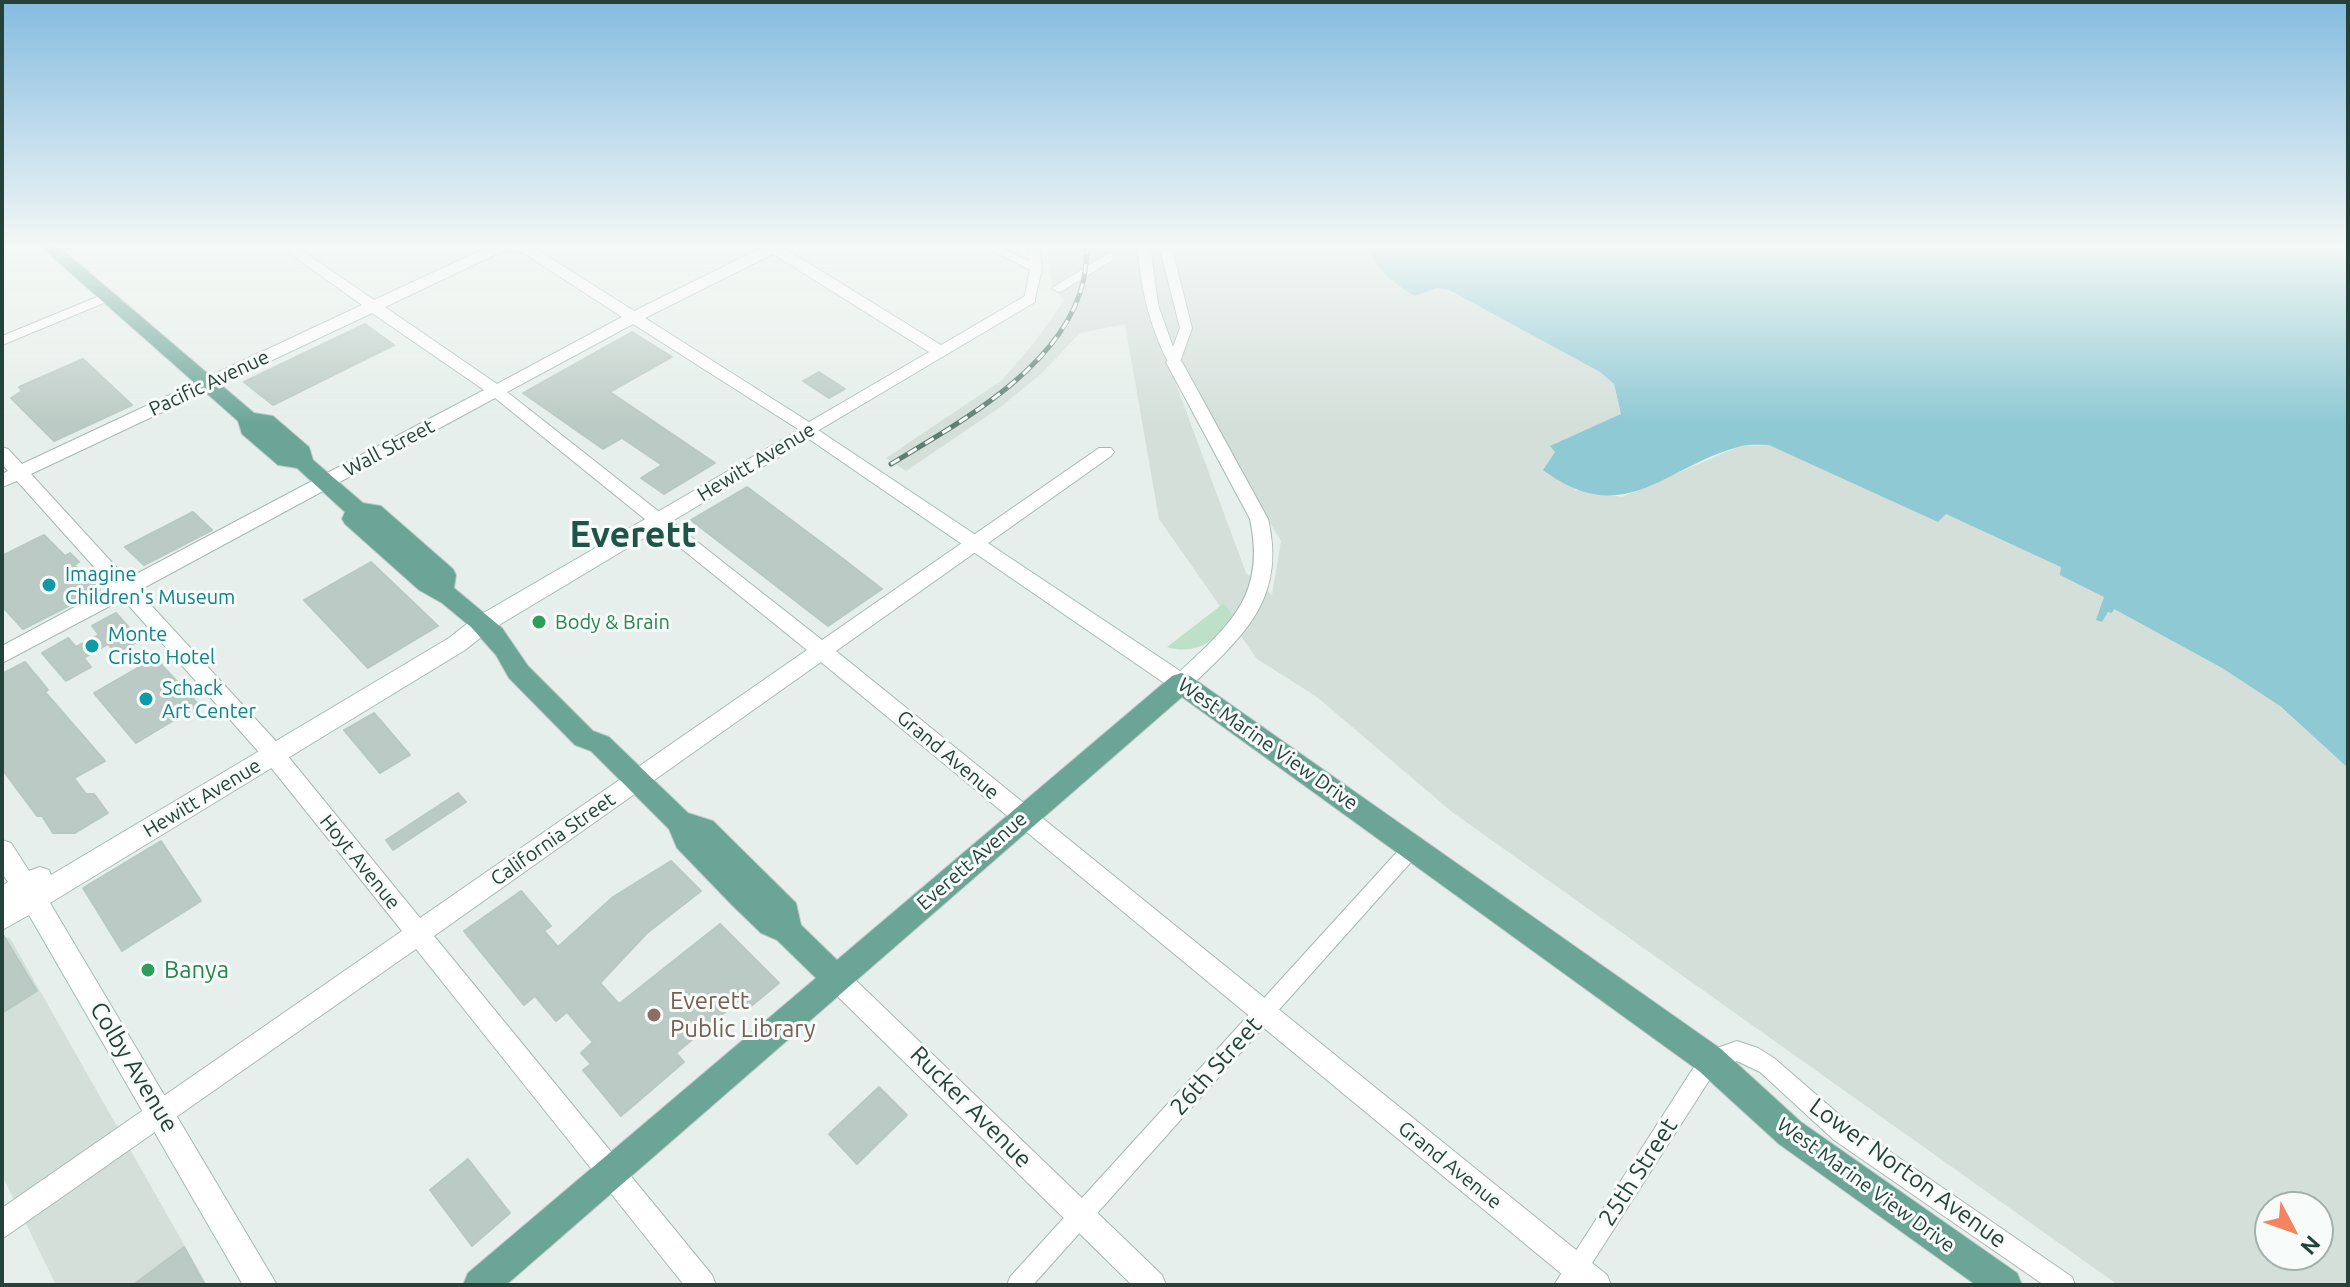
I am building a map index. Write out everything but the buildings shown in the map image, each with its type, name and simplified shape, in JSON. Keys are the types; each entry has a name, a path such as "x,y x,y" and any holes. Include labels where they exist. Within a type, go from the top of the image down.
{"main road":[{"name":"Rucker Avenue","path":"116,305 248,419 249,429 285,460 303,462 357,510 353,519 427,584 442,589 516,660 531,663 599,729 600,744 679,822 687,840 771,924 787,931 836,978"},
{"name":"Hewitt Avenue","path":"2,918 30,893 269,750 457,644 481,625 809,430"},
{"name":"West Marine View Drive","path":"809,430 1181,683 1413,847 1710,1060 1790,1133 2005,1285"},
{"name":"Everett Avenue","path":"480,1285 1181,683"},
{"name":"Colby Avenue","path":"2,851 162,1113 261,1285"},
{"name":"Hewitt Avenue","path":"2,899 30,893"}],"street":[{"path":"2,341 88,305"},
{"name":"West Marine View Drive","path":"618,305 809,430"},
{"name":"Wall Street","path":"2,655 658,305"},
{"path":"867,305 941,352"},
{"name":"Hewitt Avenue","path":"809,430 1020,305"},
{"path":"1152,305 1157,330 1174,362"},
{"path":"1174,362 1186,328 1181,305"},
{"name":"Pacific Avenue","path":"2,481 373,306"},
{"name":"Grand Avenue","path":"373,306 496,391 823,649 1579,1279"},
{"name":"Everett Avenue","path":"1174,362 1259,519 1267,543 1266,566 1259,593 1230,634 1181,683"},
{"name":"California Street","path":"2,1225 1105,452"},
{"name":"Hoyt Avenue","path":"2,453 269,750 702,1285"},
{"name":"26th Street","path":"1018,1285 1413,847"},
{"name":"Rucker Avenue","path":"836,978 1152,1285"},
{"name":"Lower Norton Avenue","path":"1710,1060 1737,1051 1759,1060 1842,1132 2064,1285"},
{"name":"25th Street","path":"1579,1279 1710,1060"}],"shaded area":[{"path":"1060,305 1477,305 1600,372 1614,384 1621,414 1556,451 1575,490 1622,497 1740,446 1769,445 2137,576 2103,609 2097,620 2114,609 2222,668 2276,703 2348,768 2348,1285 2118,1285 1452,812 1317,697 1257,659 1159,519 1125,324 1080,333 1042,373 1002,406 906,471 886,458 1002,380 1034,343","holes":["1159,338 1281,541 1272,595 1246,573"]},
{"path":"2,937 10,938 207,1285 56,1285 2,1175"}],"green space":[{"path":"1224,603 1233,616 1213,639 1187,649 1167,647"}],"water":[{"path":"1477,305 2348,305 2348,768 2280,706 2222,668 2114,609 2102,622 2096,620 2104,597 2060,575 2061,567 1946,514 1938,522 1769,445 1738,447 1711,456 1642,489 1620,495 1597,495 1572,487 1543,470 1555,452 1550,446 1621,414 1614,384 1600,372"}],"railway":[{"path":"891,464 977,410 1032,366 1054,340 1075,305"}],"place":[{"name":"Imagine Children's Museum","path":"49,585"},
{"name":"Body & Brain","path":"539,622"},
{"name":"Monte Cristo Hotel","path":"92,646"},
{"name":"Schack Art Center","path":"146,699"},
{"name":"Banya","path":"148,970"},
{"name":"Everett Public Library","path":"654,1015"}],"district":[{"name":"Everett","path":"633,535"}]}
